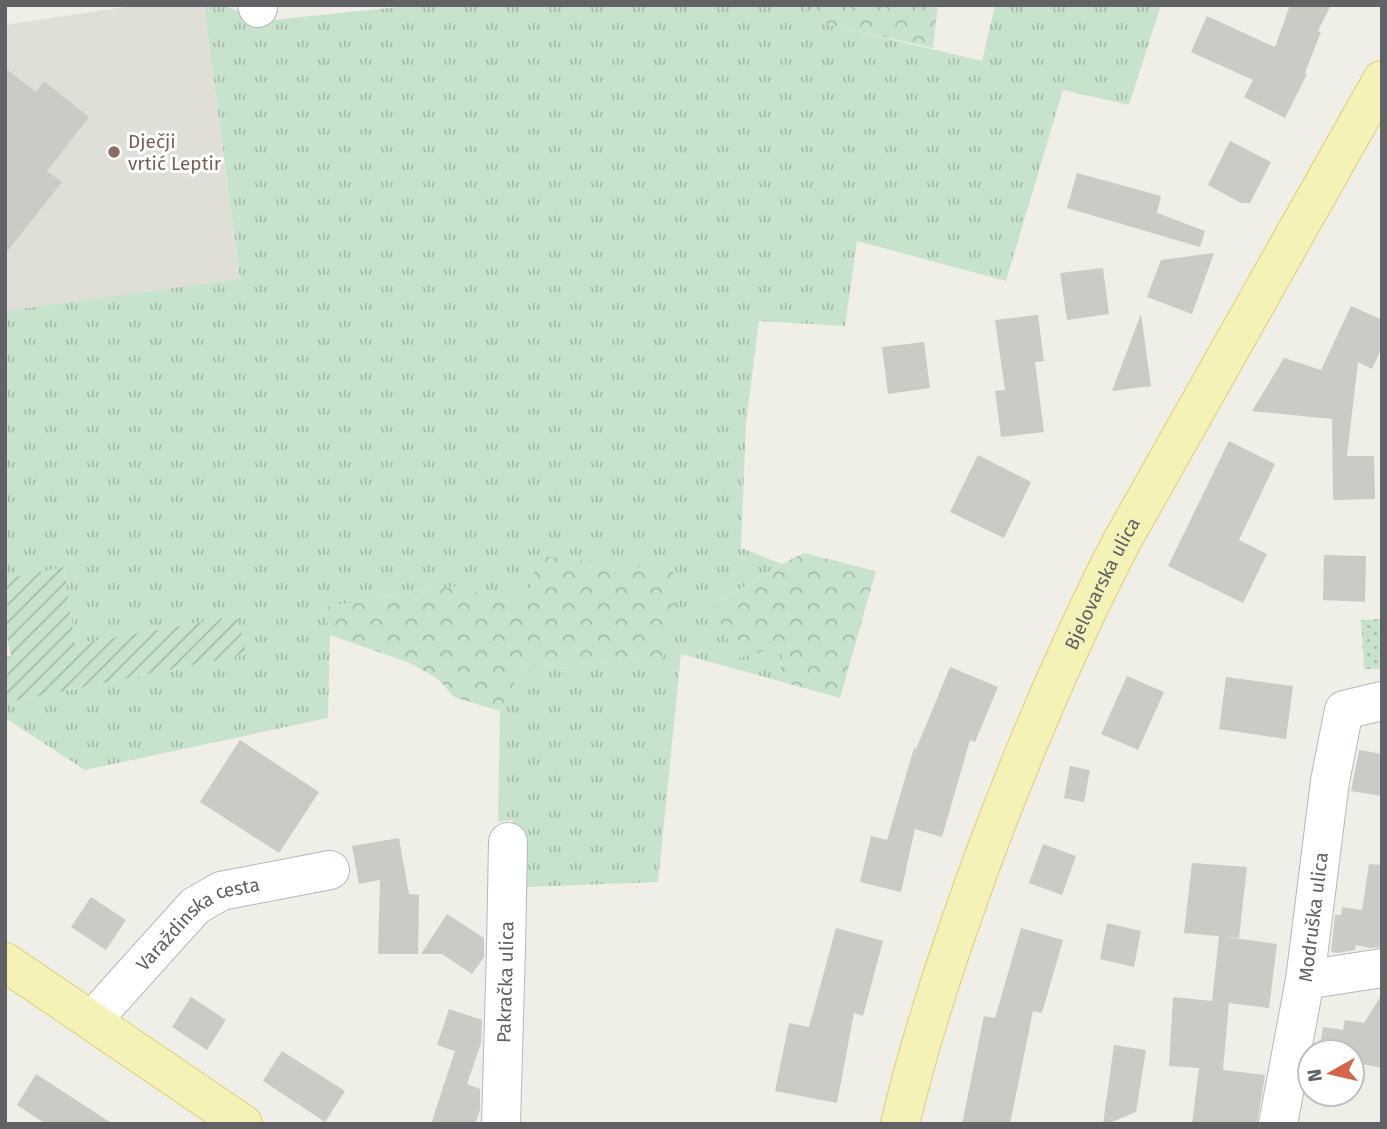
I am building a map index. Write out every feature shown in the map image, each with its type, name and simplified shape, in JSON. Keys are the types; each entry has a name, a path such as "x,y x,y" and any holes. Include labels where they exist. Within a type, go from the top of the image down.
{"main road":[{"name":"Bjelovarska ulica","path":"900,1124 923,1038 970,895 1002,809 1069,647 1122,541 1382,80"},
{"path":"5,962 243,1124"}],"street":[{"name":"Modruška ulica","path":"1278,1124 1305,980 1331,781 1344,710 1382,701"},
{"name":"Pakračka ulica","path":"501,1124 508,842"},
{"name":"Varaždinska cesta","path":"94,1022 105,1006 195,906 221,891 330,870"},
{"path":"1305,980 1382,968"}],"shaded area":[{"name":"Dječji vrtić Leptir","path":"138,5 204,5 240,280 5,311 5,25"}],"green space":[{"path":"204,5 223,5 262,21 417,5 805,5 810,20 982,61 995,5 1161,5 1129,105 1063,90 1006,281 857,241 845,326 759,321 746,423 741,548 782,564 713,605 784,645 779,681 681,654 658,882 527,887 524,836 511,820 498,822 500,711 522,667 663,659 529,593 501,601 458,586 325,607 330,635 328,718 85,770 5,718 5,703 246,654 237,616 75,644 64,568 5,579 5,311 240,279"},
{"path":"805,5 938,5 933,48 809,20"},
{"path":"804,553 876,571 840,698 779,681 784,645 736,659 713,605"},
{"path":"539,556 673,570 677,599 663,659 522,667 500,711 454,697 438,679 410,663 330,635 325,607 458,586 501,600 528,593"},
{"path":"64,567 75,644 237,616 247,654 5,703 5,657 11,656 5,627 5,579"},
{"path":"1382,619 1382,669 1364,669 1361,620"}],"building":[{"path":"1290,5 1331,5 1318,31 1321,32 1305,73 1307,74 1285,118 1244,97 1253,80 1191,52 1207,16 1275,47"},
{"path":"5,68 36,92 44,81 89,117 47,171 62,182 5,254"},
{"path":"1230,141 1271,162 1250,203 1241,203 1208,185"},
{"path":"1077,173 1161,196 1157,213 1205,231 1200,247 1067,208"},
{"path":"1214,253 1192,314 1147,297 1161,260"},
{"path":"1103,268 1109,314 1067,320 1060,273"},
{"path":"1351,306 1382,320 1382,347 1372,369 1358,362 1347,456 1374,456 1375,499 1333,500 1332,419 1252,411 1284,358 1321,370"},
{"path":"1141,314 1151,386 1112,391"},
{"path":"1038,315 1044,361 1035,362 1044,432 1001,437 995,391 1005,390 995,320"},
{"path":"924,342 930,388 888,394 882,347"},
{"path":"1229,441 1275,464 1239,540 1267,554 1243,603 1168,566"},
{"path":"978,455 1031,482 1004,538 950,512"},
{"path":"1324,555 1366,556 1365,602 1323,600"},
{"path":"950,667 998,687 975,742 970,740 942,837 915,829 901,892 860,882 871,836 887,840 914,748 916,749"},
{"path":"1127,676 1164,692 1138,750 1101,734"},
{"path":"1226,677 1293,686 1286,739 1219,729"},
{"path":"240,740 319,792 279,853 200,802"},
{"path":"1359,750 1382,754 1382,796 1351,791"},
{"path":"1070,766 1090,770 1084,802 1064,798"},
{"path":"399,838 409,894 419,895 418,954 378,954 380,880 359,884 352,846"},
{"path":"1043,844 1076,856 1062,895 1029,883"},
{"path":"1192,863 1247,867 1239,938 1184,933"},
{"path":"1369,864 1382,865 1382,947 1356,945 1355,950 1331,952 1335,915 1341,915 1342,907 1362,910"},
{"path":"91,897 126,920 106,950 71,927"},
{"path":"447,914 484,938 484,957 472,974 442,954 421,954"},
{"path":"1107,923 1141,931 1134,967 1100,959"},
{"path":"836,928 883,941 863,1016 854,1013 837,1103 775,1091 789,1023 809,1027"},
{"path":"1021,928 1063,940 1042,1013 1033,1011 1010,1124 962,1124 984,1016 995,1018"},
{"path":"1219,936 1277,944 1269,1008 1229,1003 1223,1070 1265,1075 1257,1124 1192,1124 1199,1068 1169,1066 1173,997 1212,1001"},
{"path":"1382,994 1382,1068 1366,1065 1366,1038 1321,1038 1323,1027 1343,1030 1345,1020 1364,1023"},
{"path":"191,997 226,1020 207,1050 172,1027"},
{"path":"449,1009 482,1020 481,1043 467,1084 480,1089 480,1110 475,1124 431,1124 455,1051 437,1045"},
{"path":"1114,1045 1146,1050 1136,1112 1103,1124"},
{"path":"282,1051 345,1091 325,1122 263,1081"},
{"path":"36,1074 113,1124 46,1124 17,1105"}],"place":[{"name":"Dječji vrtić Leptir","path":"114,152"}]}
